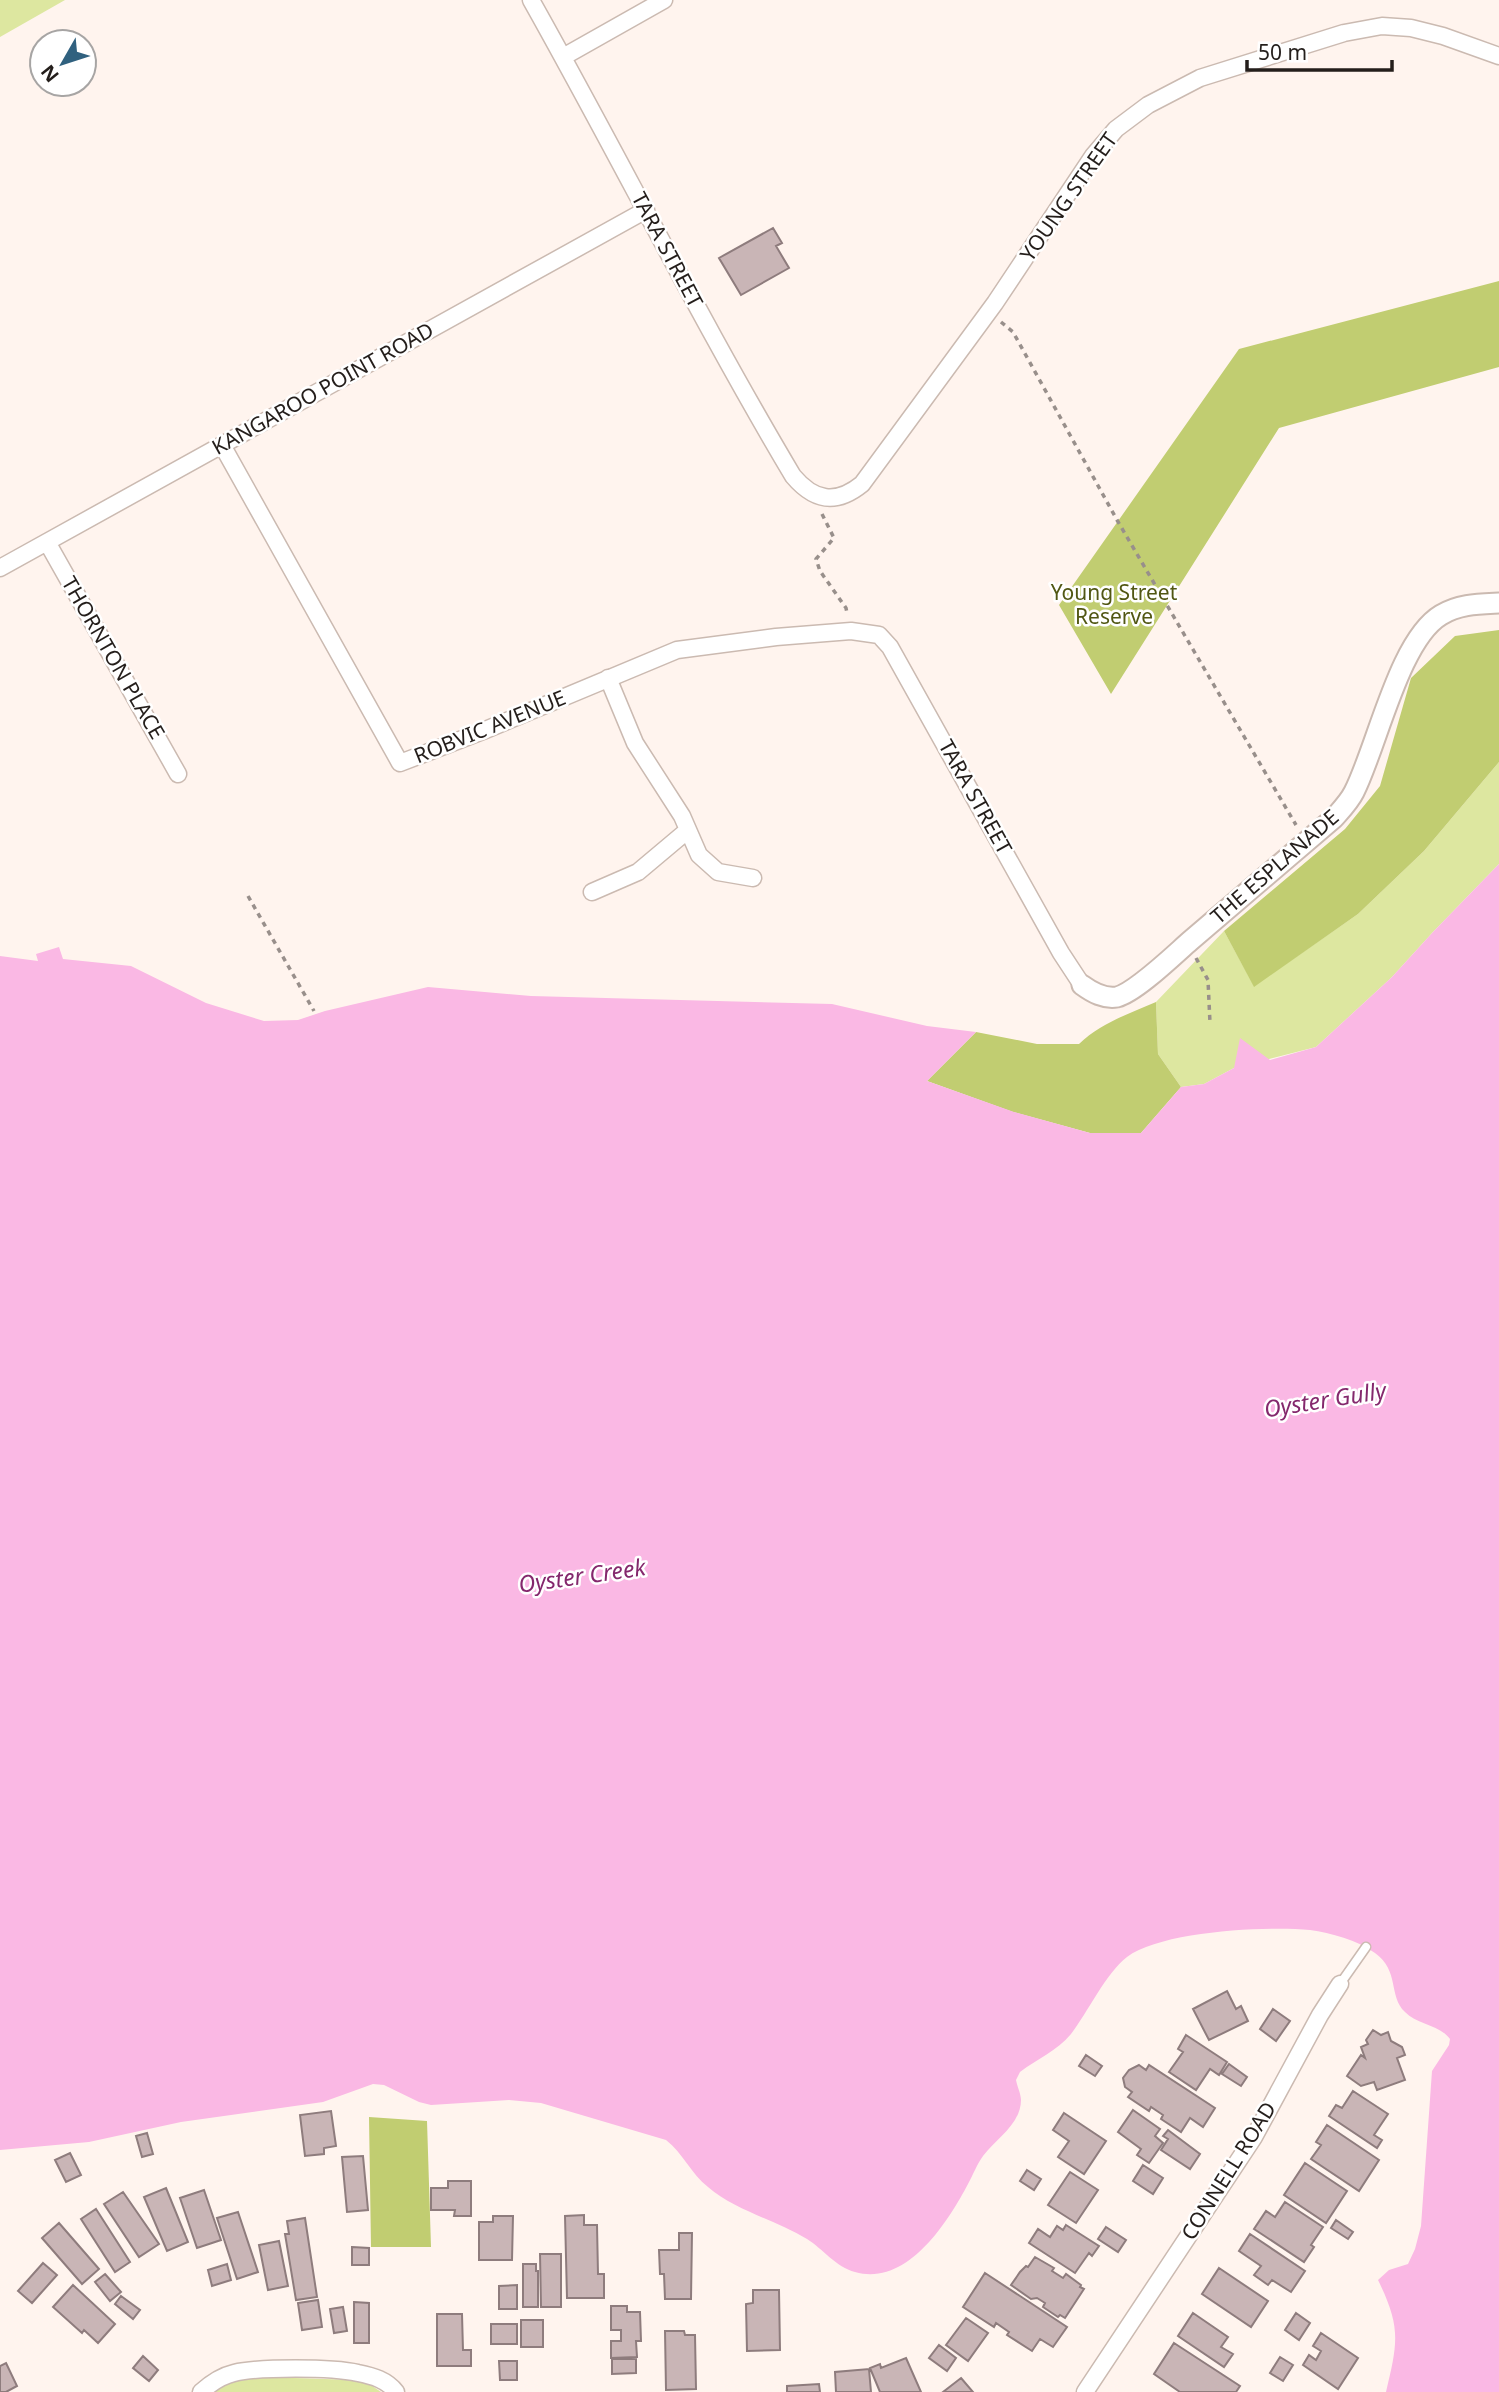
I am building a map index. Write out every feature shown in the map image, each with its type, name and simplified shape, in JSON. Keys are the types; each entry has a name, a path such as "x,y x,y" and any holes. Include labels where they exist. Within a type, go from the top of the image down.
{"street":[{"name":"TARA STREET","path":"531,0 694,301 789,469 801,486 812,493"},
{"path":"563,57 664,0"},
{"name":"YOUNG STREET","path":"812,493 822,497 840,497 862,484 988,313 1104,143 1131,117 1200,78 1344,33 1382,26 1411,28 1443,36 1499,56"},
{"name":"KANGAROO POINT ROAD","path":"0,568 646,210"},
{"name":"ROBVIC AVENUE","path":"222,445 400,763 677,650 776,637 851,631"},
{"name":"THORNTON PLACE","path":"47,542 178,774"},
{"name":"THE ESPLANADE","path":"1082,985 1097,995 1107,997 1127,993 1334,818 1353,794 1406,661 1422,633 1441,615 1456,608 1499,603"},
{"name":"TARA STREET","path":"851,631 879,635 890,647 1061,953 1082,985"},
{"path":"608,678 635,743 673,801 699,855 710,868 726,874 753,878"},
{"path":"592,892 638,872 688,830"},
{"name":"CONNELL ROAD","path":"1085,2392 1254,2137 1320,2015 1340,1984"},
{"path":"201,2392 222,2376 250,2370 356,2372 377,2378 393,2389"}],"lane":[{"name":"CONNELL ROAD","path":"1340,1984 1366,1947"}],"path":[{"path":"988,313 1013,332 1117,520 1291,816"},
{"path":"812,493 834,538 816,559 820,571 846,608 851,631"},
{"path":"248,896 314,1011"},
{"path":"1208,980 1210,1023"}],"green space":[{"path":"0,0 65,0 0,37"},
{"name":"Young Street Reserve","path":"1499,281 1499,367 1279,428 1111,694 1059,605 1239,349"},
{"path":"1499,630 1499,762 1424,851 1358,914 1254,987 1224,931 1345,829 1380,786 1411,678 1455,636"},
{"path":"1499,762 1499,864 1392,977 1316,1047 1234,1068 1204,1084 1181,1087 1158,1054 1156,1002 1224,931 1254,986 1358,914 1424,851"},
{"path":"1156,1002 1158,1054 1181,1087 1141,1133 1090,1133 1013,1112 927,1081 976,1032 1037,1044 1079,1044 1106,1025"},
{"path":"369,2117 427,2121 431,2247 371,2247"},
{"path":"264,2377 355,2380 368,2383 381,2392 214,2392 234,2380"}],"water":[{"path":"1499,864 1499,2392 1386,2392 1395,2335 1391,2310 1378,2280 1389,2270 1408,2264 1415,2249 1421,2226 1432,2071 1450,2039 1440,2030 1405,2012 1397,1999 1388,1968 1375,1953 1344,1938 1310,1930 1215,1932 1164,1941 1127,1957 1112,1973 1071,2034 1020,2072 1016,2080 1021,2100 1017,2116 981,2159 960,2199 937,2232 908,2261 892,2270 874,2274 848,2270 807,2239 719,2195 702,2182 666,2140 541,2103 509,2100 431,2105 384,2085 373,2084 323,2102 181,2122 89,2142 0,2150 0,956 38,961 36,954 59,947 63,959 131,966 206,1003 264,1021 298,1020 428,987 531,996 832,1004 927,1026 976,1032 927,1081 1014,1112 1090,1133 1141,1133 1181,1087 1204,1084 1234,1068 1240,1038 1270,1060 1316,1047 1392,977"}],"building":[{"path":"773,228 782,243 776,246 789,268 741,295 719,258"},
{"path":"1227,1991 1236,2009 1241,2006 1248,2021 1209,2040 1193,2009"},
{"path":"1273,2009 1290,2021 1276,2041 1260,2029"},
{"path":"1373,2030 1381,2035 1388,2032 1391,2041 1402,2047 1405,2055 1397,2058 1405,2080 1377,2090 1374,2082 1361,2086 1347,2076 1361,2055 1365,2058 1361,2047 1368,2044 1366,2040"},
{"path":"1186,2035 1227,2062 1219,2075 1210,2069 1196,2090 1169,2072 1183,2052 1178,2049"},
{"path":"1086,2055 1102,2066 1095,2076 1079,2066"},
{"path":"1229,2064 1247,2077 1241,2086 1222,2074"},
{"path":"1139,2065 1146,2070 1149,2065 1215,2108 1203,2127 1190,2118 1181,2132 1161,2119 1163,2115 1151,2107 1149,2111 1128,2097 1132,2092 1125,2087 1123,2078 1129,2070"},
{"path":"1353,2091 1388,2114 1374,2135 1382,2140 1377,2148 1329,2116 1336,2105 1342,2108"},
{"path":"1133,2110 1160,2129 1155,2136 1163,2143 1149,2163 1137,2155 1141,2149 1118,2132"},
{"path":"331,2111 336,2146 324,2148 324,2154 305,2156 300,2115"},
{"path":"1064,2113 1106,2141 1084,2174 1058,2157 1069,2141 1053,2130"},
{"path":"1327,2125 1379,2160 1359,2191 1311,2159 1321,2145 1316,2142"},
{"path":"1168,2130 1200,2154 1190,2169 1161,2150 1168,2139 1163,2136"},
{"path":"147,2133 153,2154 142,2157 136,2136"},
{"path":"70,2153 81,2175 66,2182 55,2160"},
{"path":"363,2156 368,2210 347,2212 342,2157"},
{"path":"1305,2163 1347,2191 1326,2223 1284,2195"},
{"path":"1143,2165 1163,2178 1153,2194 1133,2181"},
{"path":"1027,2170 1041,2179 1034,2190 1020,2181"},
{"path":"1070,2172 1098,2190 1076,2223 1048,2205"},
{"path":"448,2181 471,2181 471,2216 454,2216 455,2210 431,2210 431,2188 448,2188"},
{"path":"166,2188 188,2242 167,2251 144,2197"},
{"path":"204,2190 221,2240 197,2248 180,2198"},
{"path":"123,2192 159,2244 139,2257 104,2204"},
{"path":"1285,2202 1323,2227 1304,2262 1254,2229 1266,2211 1275,2217"},
{"path":"96,2209 130,2262 115,2272 81,2219"},
{"path":"238,2212 258,2272 237,2279 217,2218"},
{"path":"584,2215 584,2225 597,2225 598,2274 604,2274 604,2298 567,2298 565,2216"},
{"path":"493,2216 513,2216 512,2260 479,2260 479,2222 493,2222"},
{"path":"305,2218 317,2297 296,2300 285,2234 289,2234 287,2221"},
{"path":"1336,2220 1353,2232 1348,2239 1331,2228"},
{"path":"59,2223 99,2269 82,2284 42,2238"},
{"path":"1066,2225 1099,2246 1092,2256 1089,2253 1075,2273 1029,2243 1038,2229 1050,2237 1057,2226 1063,2230"},
{"path":"1106,2227 1126,2240 1118,2252 1098,2239"},
{"path":"679,2233 692,2233 691,2299 665,2299 659,2250 679,2250"},
{"path":"1250,2234 1305,2271 1291,2292 1272,2280 1268,2285 1254,2275 1261,2266 1239,2251"},
{"path":"279,2241 288,2286 268,2290 259,2245"},
{"path":"352,2247 369,2248 369,2265 352,2265"},
{"path":"540,2254 561,2254 561,2307 541,2307"},
{"path":"1035,2257 1054,2268 1052,2271 1063,2278 1066,2274 1084,2289 1065,2318 1060,2315 1058,2317 1043,2307 1045,2303 1037,2298 1031,2299 1011,2285"},
{"path":"43,2263 57,2275 32,2303 18,2291"},
{"path":"227,2264 231,2280 212,2286 208,2270"},
{"path":"523,2264 536,2264 538,2307 523,2307"},
{"path":"1219,2268 1268,2301 1251,2327 1202,2294"},
{"path":"985,2273 1067,2327 1053,2347 1040,2339 1032,2351 1007,2335 1009,2332 996,2323 994,2327 963,2307"},
{"path":"105,2274 121,2292 110,2301 95,2282"},
{"path":"73,2285 115,2324 98,2343 84,2330 82,2333 53,2307"},
{"path":"517,2285 517,2309 499,2309 499,2286"},
{"path":"753,2290 779,2290 780,2350 747,2351 746,2304 753,2303"},
{"path":"121,2296 140,2310 133,2319 115,2304"},
{"path":"318,2300 322,2327 302,2330 298,2303"},
{"path":"354,2302 369,2303 369,2343 354,2343"},
{"path":"611,2306 627,2306 627,2312 640,2312 641,2341 636,2341 637,2357 611,2358 611,2341 621,2341 621,2330 611,2330"},
{"path":"343,2307 347,2331 334,2333 330,2309"},
{"path":"1193,2313 1228,2337 1221,2347 1233,2354 1224,2367 1178,2336"},
{"path":"1296,2313 1310,2323 1299,2340 1285,2330"},
{"path":"437,2314 462,2314 463,2350 471,2350 471,2366 437,2366"},
{"path":"966,2318 988,2333 968,2361 946,2345"},
{"path":"521,2320 543,2320 543,2347 521,2347"},
{"path":"491,2324 517,2324 517,2344 491,2344"},
{"path":"665,2331 684,2331 685,2335 695,2335 696,2389 666,2390"},
{"path":"1321,2333 1358,2358 1338,2389 1303,2365 1309,2355 1316,2360 1321,2351 1313,2346"},
{"path":"1174,2343 1240,2386 1236,2392 1180,2392 1154,2374"},
{"path":"939,2345 956,2358 947,2371 929,2358"},
{"path":"143,2356 158,2370 149,2381 133,2368"},
{"path":"1280,2357 1293,2365 1283,2381 1270,2373"},
{"path":"906,2358 921,2392 880,2392 870,2368 880,2364 881,2368"},
{"path":"612,2359 636,2359 636,2373 612,2374"},
{"path":"499,2361 517,2361 517,2380 500,2380"},
{"path":"6,2363 17,2386 0,2392 0,2366"},
{"path":"869,2369 871,2392 836,2392 835,2372"},
{"path":"961,2378 973,2392 943,2392"},
{"path":"819,2384 820,2392 787,2392 787,2386"}],"water label":[{"name":"Oyster Gully","path":"1325,1400"},
{"name":"Oyster Creek","path":"582,1576"}]}
